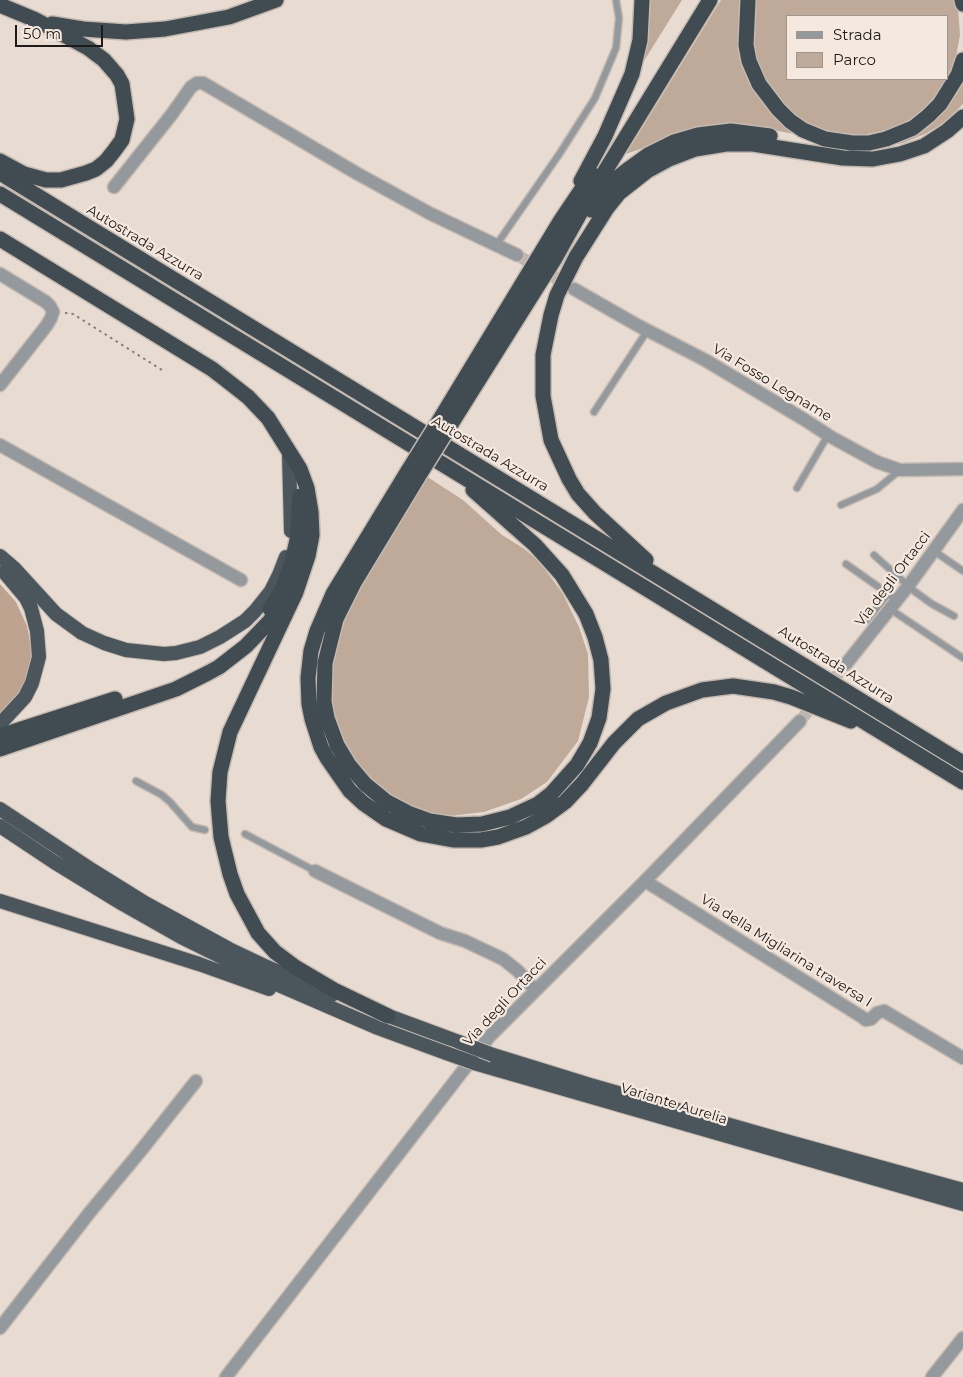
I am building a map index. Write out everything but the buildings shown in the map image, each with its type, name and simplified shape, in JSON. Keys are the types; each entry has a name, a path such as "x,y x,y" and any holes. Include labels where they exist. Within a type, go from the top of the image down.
{"highway":[{"path":"36,20 83,29 126,32 151,31 229,17 276,0"},
{"path":"441,429 561,220 605,136 625,93 635,63 640,40 642,0"},
{"path":"561,220 603,158 700,0"},
{"path":"554,260 588,199 710,0"},
{"path":"748,0 746,45 749,61 758,84 790,121 803,130 825,139 852,143 869,143 886,140 913,128 940,104 958,75 963,60"},
{"path":"962,0 963,4"},
{"path":"0,5 36,20 88,48 108,64 122,84 126,109 125,130 122,140 106,161 96,169 62,180 39,179 24,174 0,161"},
{"path":"675,586 595,513 578,494 558,459 548,428 542,379 546,336 557,295 594,227 613,200 638,177 657,165 695,149 726,144 760,144 864,159 900,154 924,146 937,139 963,117"},
{"path":"831,155 772,137 743,132 709,133 674,142 639,161 616,180 554,260 333,594 317,631 311,651 308,678 309,704 321,747 350,791 386,819 421,834 453,840 481,840 506,834 526,827 546,816 565,802 582,784 614,743 638,719 674,699 715,688 733,686 791,696 894,739"},
{"name":"Autostrada Azzurra","path":"0,174 963,763"},
{"path":"0,194 963,782"},
{"path":"0,239 212,369 235,386 268,418 300,469 307,488 311,512 312,535 308,556 303,574 230,732 222,762 218,790 221,837 230,874 258,933 275,952 295,967 383,1022"},
{"path":"0,736 173,679 228,652 260,622 273,606 289,573 297,540 300,496 290,454"},
{"path":"0,749 176,688 219,667 240,651 250,616 266,598 279,575 286,557 291,521 290,454"},
{"path":"413,474 336,619 326,652 323,673 324,702 327,718 337,745 349,765 365,784 387,802 420,818 438,822 470,825 498,821 538,804 562,784 583,757 599,718 603,689 601,660 586,614 562,575 535,545 444,464"},
{"path":"0,556 14,568 56,614 93,639 115,647 149,654 176,653 244,635"},
{"path":"0,568 15,583 26,598 33,614 39,646 32,683 20,704 0,724"},
{"path":"0,809 92,870 185,925 267,967 347,1001 383,1022"},
{"path":"0,826 54,862 173,933 274,983 383,1022"},
{"path":"0,901 199,964 355,1022 383,1022"},
{"name":"Variante Aurelia","path":"383,1022 459,1042 493,1055 590,1085 963,1190"},
{"name":"Variante Aurelia","path":"383,1022 446,1053 474,1063 963,1204"}],"street":[{"path":"114,187 191,87 196,83 203,83 430,214 517,255"},
{"path":"0,274 46,302 53,312 52,318 47,325 0,385"},
{"name":"Via Fosso Legname","path":"574,289 647,331 705,360 805,420 828,436 877,462 900,470 963,469"},
{"path":"0,445 241,580"},
{"name":"Via degli Ortacci","path":"846,664 892,601 908,585 934,551 963,510"},
{"name":"Via degli Ortacci","path":"226,1377 489,1037 645,881 800,721"},
{"path":"315,871 440,933 465,941 503,959 518,971 535,990"},
{"name":"Via della Migliarina traversa I","path":"645,881 866,1020 884,1011 963,1058"},
{"path":"0,1328 90,1212 196,1081"},
{"path":"932,1377 963,1338"}],"lane":[{"path":"497,244 560,153 595,98 616,48 619,18 616,0"},
{"path":"594,412 647,331"},
{"path":"797,488 828,436"},
{"path":"841,505 877,489 900,470"},
{"path":"934,551 963,571"},
{"path":"874,554 932,604 954,616"},
{"path":"846,564 963,658"},
{"path":"867,620 892,601"},
{"path":"136,782 162,795 192,827 204,830"},
{"path":"245,834 315,871"}],"path":[{"path":"53,312 73,314 162,370"}],"green space":[{"path":"647,0 682,0 637,72"},
{"path":"721,0 742,0 741,44 799,135 758,127 726,124 705,126 676,133 649,146 626,154"},
{"path":"753,0 956,0 960,35 955,62 948,79 948,15 786,15 786,80 947,80 925,109 903,124 868,134 845,135 829,132 811,126 780,106 767,89 750,46"},
{"path":"963,80 963,104 945,122 925,134 903,143 879,148 945,109 956,95"},
{"path":"426,476 463,500 502,535 539,561 563,594 579,627 588,654 589,697 578,741 547,782 521,799 484,812 450,816 416,810 393,801 355,763 340,736 333,709 330,686 332,659 340,631 353,599"}],"shaded area":[{"path":"0,584 16,602 27,626 32,651 31,665 21,695 0,718"}],"tunnel":[{"path":"517,255 571,287"},
{"path":"800,721 846,664"}]}
